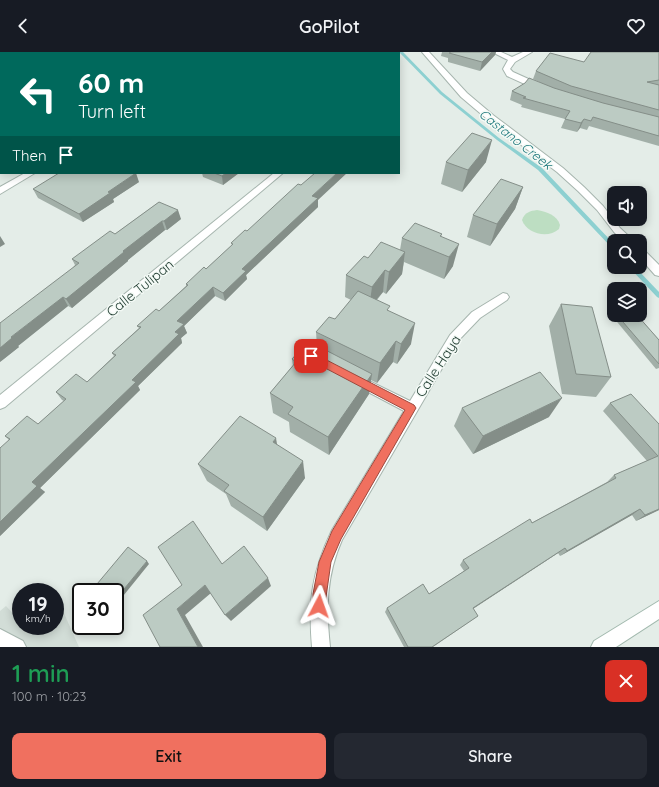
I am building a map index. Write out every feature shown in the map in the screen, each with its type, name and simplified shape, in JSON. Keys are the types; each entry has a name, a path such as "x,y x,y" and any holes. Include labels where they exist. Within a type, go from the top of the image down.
{"street":[{"path":"425,52 464,95 490,117 560,170 581,189 600,208 621,234"},
{"path":"495,52 513,60"},
{"path":"529,52 507,64 506,69 510,74 550,92"},
{"path":"0,191 29,174"},
{"name":"Calle Tulipan","path":"0,403 278,174"},
{"path":"647,259 659,272"},
{"name":"Calle Haya","path":"321,647 319,632 319,594 325,562 336,535 454,338 476,315 503,297"},
{"path":"344,374 411,408"},
{"path":"600,647 659,608"},
{"path":"0,638 17,647"}],"shaded area":[{"path":"6,606 12,612 12,635 64,635 64,613 72,631 72,635 74,635 79,647 0,647 0,611"}],"green space":[{"path":"537,210 554,216 559,222 559,229 549,234 538,234 528,229 522,220 523,217 528,212"}],"building":[{"path":"492,52 482,62 449,53"},
{"path":"591,52 659,52 659,80 647,82 659,85 659,110 571,86 536,71 550,53 584,62"},
{"path":"529,78 554,88 603,103 659,117 659,136 593,117 591,121 584,119 581,123 565,119 570,111 523,98 526,97 512,91 525,83"},
{"path":"472,133 492,140 468,170 446,162"},
{"path":"57,174 135,174 79,214 33,189"},
{"path":"314,174 336,174 312,196 318,198 242,269 246,271 223,293 213,287 177,321 184,324 175,332 179,334 132,380 136,382 32,482 37,486 0,522 0,448 10,439 5,436 27,416 38,424 66,399 56,392 76,374 87,382 116,355 112,353 141,327 137,326 156,309 159,311 188,285 186,284 204,267 206,269 233,244 231,243 245,230 247,231 298,184 301,185"},
{"path":"501,179 523,187 497,224 473,215"},
{"path":"159,202 178,210 123,251 124,252 66,299 63,297 11,337 12,338 0,348 0,323 79,263 72,259 110,231 115,234"},
{"path":"415,223 442,234 440,236 459,244 449,257 402,238"},
{"path":"381,242 405,252 389,272 385,270 372,287 346,275 364,256 368,258"},
{"path":"358,291 390,306 387,310 415,323 401,344 396,341 380,363 316,332 329,317 335,319"},
{"path":"561,304 592,307 611,377 576,374"},
{"path":"623,322 643,322 659,340 659,364"},
{"path":"308,341 372,374 328,437 288,414 293,407 270,393 296,362 292,359"},
{"path":"540,372 562,398 483,436 462,408"},
{"path":"631,394 659,424 659,509 645,515 640,509 567,551 565,548 473,608 478,616 432,647 408,647 387,608 423,584 429,594 469,568 463,560 530,519 532,523 616,478 614,475 658,456 610,403"},
{"path":"240,416 276,438 273,442 303,461 263,517 224,491 229,485 198,464"},
{"path":"193,521 222,564 244,546 268,578 225,615 205,585 177,609 198,647 160,647 143,615 182,585 158,547"},
{"path":"128,547 147,561 124,589 124,583 98,583"}],"waterway":[{"name":"Castano Creek","path":"401,52 441,93 498,139 540,169 607,240"},
{"name":"Castano Creek","path":"639,274 659,296"}],"route":[{"path":"311,356 411,408 336,535 325,562 319,594 319,606"}]}
